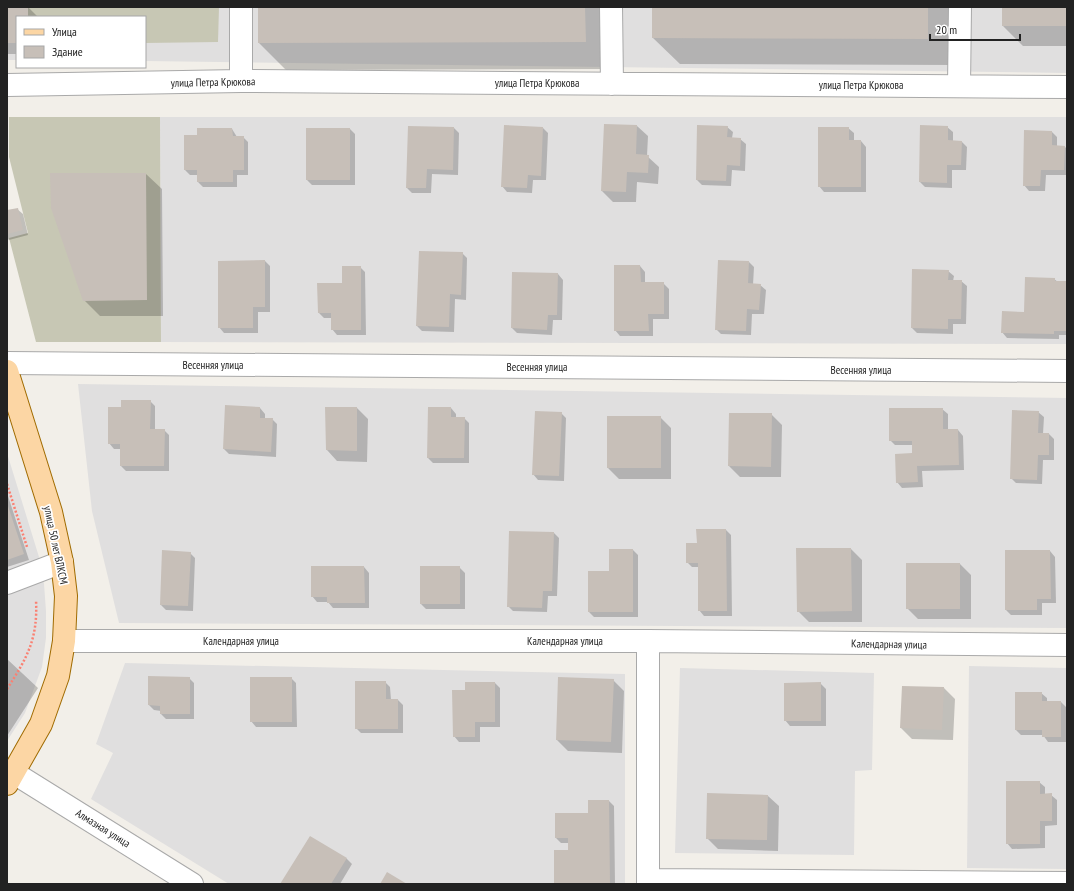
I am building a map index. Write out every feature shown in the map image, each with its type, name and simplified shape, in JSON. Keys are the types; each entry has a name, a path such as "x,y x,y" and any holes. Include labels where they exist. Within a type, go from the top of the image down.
{"main road":[{"name":"улица 50 лет ВЛКСМ","path":"7,371 51,512 62,562 66,596 64,641 58,676 41,724 11,778"}],"street":[{"path":"241,7 241,81"},
{"path":"611,7 612,84"},
{"path":"959,86 960,7"},
{"name":"улица Петра Крюкова","path":"7,85 241,81 1067,87"},
{"name":"Весенняя улица","path":"7,363 1067,371"},
{"path":"7,583 62,562"},
{"name":"Календарная улица","path":"64,641 648,641 1067,645"},
{"path":"648,641 648,882 1067,883"},
{"name":"Алмазная улица","path":"11,778 192,884"}],"shaded area":[{"path":"7,7 1067,7 1067,73 146,61 146,16 16,16 16,60 7,60"},
{"path":"28,7 219,7 218,42 146,43 146,16 28,16"},
{"path":"9,117 160,117 161,342 36,342 9,238 28,233 9,157"},
{"path":"160,117 1067,117 1067,344 161,342"},
{"path":"78,384 1067,398 1067,628 119,623 92,511"},
{"path":"7,453 39,557 44,584 46,638 42,667 25,713 7,741"},
{"path":"125,663 625,674 625,884 229,884 91,799 113,753 96,744"},
{"path":"969,666 1067,668 1067,869 967,868"},
{"path":"680,668 874,673 872,770 855,771 854,855 675,853"}],"building":[{"path":"7,7 28,7 28,16 16,16 16,43 7,43"},
{"path":"258,7 585,7 586,42 258,43"},
{"path":"652,7 928,7 928,39 652,38"},
{"path":"1002,7 1067,7 1067,26 1002,26"},
{"path":"604,124 637,125 636,154 649,155 648,173 627,172 626,192 601,191"},
{"path":"504,125 543,127 541,176 528,175 527,188 501,187"},
{"path":"697,125 728,126 727,137 741,138 740,166 727,165 726,181 696,180"},
{"path":"920,125 948,126 948,140 962,141 961,165 947,165 947,183 919,182"},
{"path":"408,126 454,127 453,170 427,169 426,188 406,188"},
{"path":"818,127 849,127 849,140 861,140 861,187 818,187"},
{"path":"197,128 232,128 233,136 244,136 244,170 233,170 233,182 197,182 197,170 184,170 184,135 197,135"},
{"path":"306,128 350,128 350,180 306,180"},
{"path":"1024,130 1052,131 1052,145 1065,146 1064,170 1041,170 1040,186 1023,186"},
{"path":"50,173 146,173 147,300 83,301 51,208"},
{"path":"18,208 23,230 7,234 7,210"},
{"path":"419,251 463,252 461,295 450,294 449,327 416,326"},
{"path":"265,260 265,307 253,307 253,328 218,328 218,261"},
{"path":"718,260 749,261 748,283 761,284 759,310 747,309 746,331 715,330"},
{"path":"614,265 640,265 641,282 664,282 664,314 648,314 649,331 614,331"},
{"path":"342,266 361,266 361,330 331,330 331,313 318,313 317,283 342,283"},
{"path":"912,269 949,270 948,280 962,280 961,319 948,319 948,329 911,328"},
{"path":"512,272 558,273 557,315 548,315 547,330 511,328"},
{"path":"1025,277 1055,278 1055,281 1067,281 1067,331 1054,331 1054,334 1001,333 1002,311 1024,312"},
{"path":"121,400 151,400 150,429 165,429 164,466 120,466 120,444 108,444 108,407 121,407"},
{"path":"225,405 260,407 260,418 273,418 271,452 223,449"},
{"path":"325,407 357,407 357,451 326,450"},
{"path":"428,407 451,407 451,417 465,417 464,458 427,458"},
{"path":"889,408 943,408 943,429 958,429 959,465 917,466 918,482 896,483 895,454 912,453 912,441 889,441"},
{"path":"1012,410 1039,411 1038,433 1049,433 1049,455 1038,455 1037,480 1010,479"},
{"path":"535,411 562,412 559,476 532,475"},
{"path":"729,413 772,413 771,467 728,466"},
{"path":"607,416 661,416 661,468 607,468"},
{"path":"7,503 24,554 7,560"},
{"path":"696,529 726,529 727,611 698,611 698,563 686,563 686,543 697,543"},
{"path":"509,531 554,532 552,591 543,591 542,608 507,607"},
{"path":"796,548 851,548 852,611 797,612"},
{"path":"609,549 633,549 633,612 588,612 588,571 609,571"},
{"path":"162,550 191,552 188,606 160,605"},
{"path":"1005,550 1050,550 1051,599 1037,599 1037,610 1005,610"},
{"path":"906,563 960,563 960,609 906,609"},
{"path":"311,566 364,566 365,603 327,603 327,597 311,597"},
{"path":"420,566 460,566 460,604 420,604"},
{"path":"148,676 190,677 190,714 160,714 160,706 148,705"},
{"path":"250,677 292,677 292,722 250,722"},
{"path":"558,677 614,679 611,742 556,740"},
{"path":"355,681 386,681 386,699 398,699 398,729 355,729"},
{"path":"465,682 495,682 495,722 475,722 475,737 453,737 452,690 465,690"},
{"path":"821,682 821,721 784,721 784,683"},
{"path":"902,686 944,687 942,730 900,728"},
{"path":"1015,692 1042,692 1042,701 1061,701 1061,737 1042,737 1042,730 1015,730"},
{"path":"1006,781 1040,781 1040,794 1052,793 1052,821 1040,821 1040,844 1006,844"},
{"path":"707,793 768,795 767,840 706,839"},
{"path":"588,800 609,800 610,884 554,884 554,850 568,850 568,838 555,838 555,813 588,813"},
{"path":"310,836 347,858 331,884 280,884"},
{"path":"387,872 407,884 380,884"}]}
